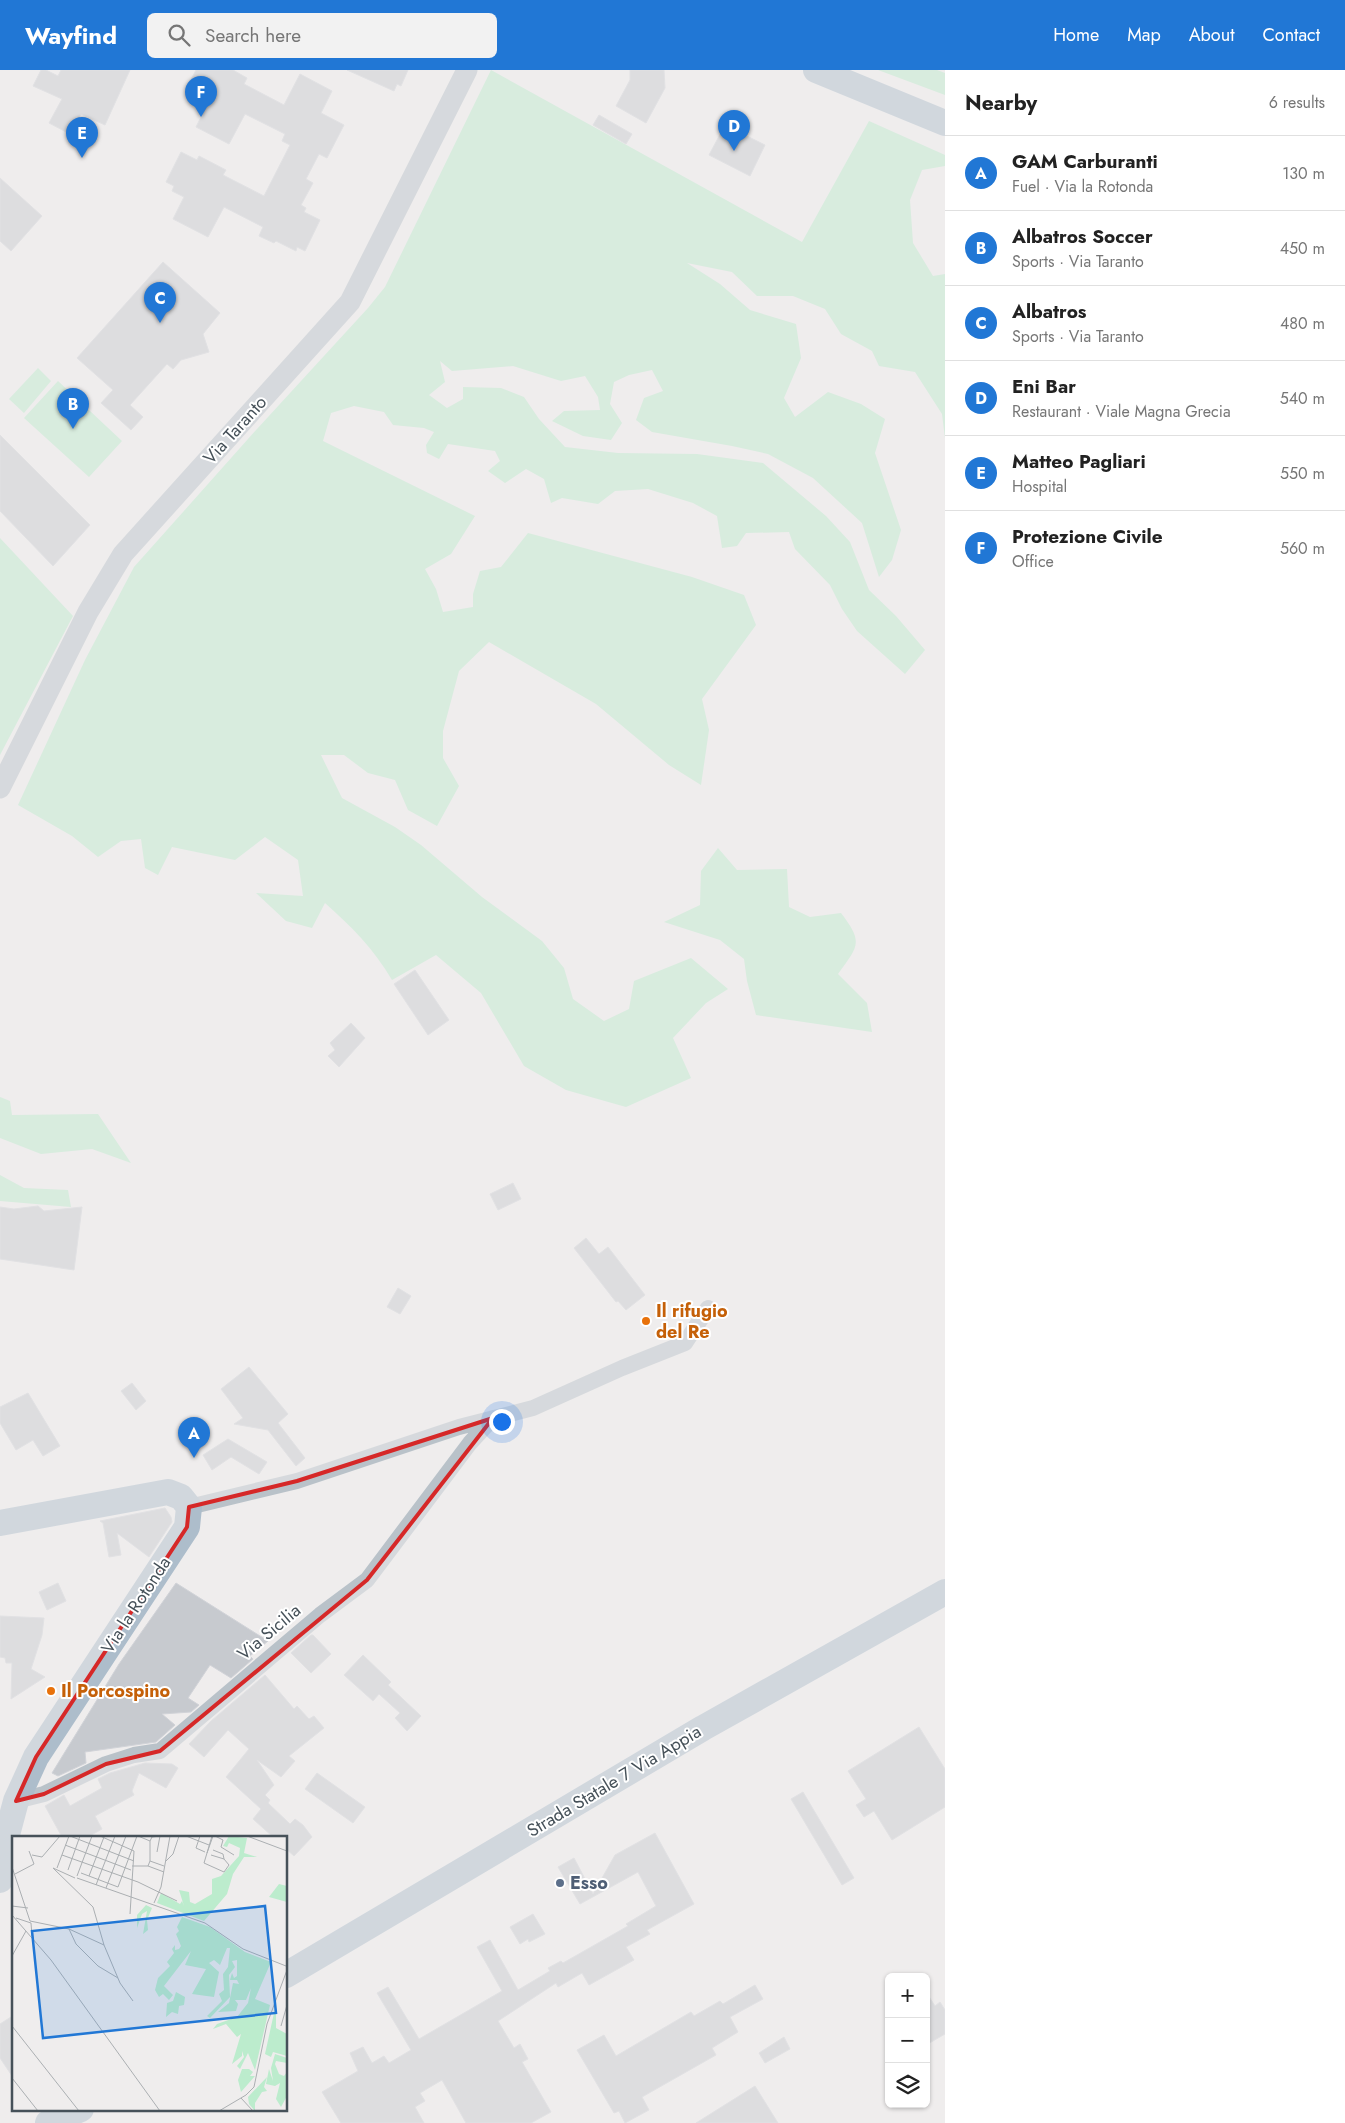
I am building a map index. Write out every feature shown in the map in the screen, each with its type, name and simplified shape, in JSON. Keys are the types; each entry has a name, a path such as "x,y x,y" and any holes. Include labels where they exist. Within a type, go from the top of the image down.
{"main road":[{"path":"816,70 945,123"},
{"path":"0,1523 168,1492 181,1497 189,1507"},
{"name":"Via la Rotonda","path":"0,1880 8,1831 16,1801 36,1757 187,1526 189,1507"},
{"name":"Strada Statale 7 Via Appia","path":"288,1974 703,1728 945,1592"},
{"path":"48,2123 79,2110"},
{"path":"68,2123 86,2110"}],"street":[{"name":"Via Taranto","path":"0,788 88,612 123,554 350,302 466,70"},
{"path":"189,1507 297,1481 459,1427 533,1408 622,1368 685,1343 708,1308"},
{"name":"Via Sicilia","path":"16,1801 44,1794 106,1764 134,1755 160,1751 320,1615 367,1580 470,1443 493,1418"},
{"path":"82,2123 90,2110"}],"highlighted area":[{"path":"493,1418 367,1580 160,1751 106,1764 44,1794 16,1801 36,1757 187,1527 189,1507 297,1481"}],"green space":[{"path":"491,70 802,242 869,121 945,155 945,166 922,170 910,200 913,243 933,276 945,274 945,438 942,414 915,372 879,366 872,351 841,334 825,309 793,296 757,296 732,272 687,263 720,284 750,310 796,324 801,358 784,398 795,417 828,392 861,404 885,419 875,453 901,530 892,560 879,577 862,523 813,478 768,454 652,432 636,420 644,398 663,391 652,370 629,375 614,382 610,404 622,423 611,440 583,436 552,421 564,411 600,410 598,397 585,376 561,381 513,366 452,371 440,361 445,382 429,395 447,408 463,399 463,387 501,388 524,397 539,419 565,447 618,453 697,454 763,463 826,516 850,542 869,590 896,616 925,650 905,674 857,631 842,609 830,585 795,549 789,532 746,533 737,546 722,548 717,516 693,503 648,489 615,491 598,504 562,498 551,503 544,479 526,469 505,483 488,471 500,461 495,451 448,444 439,459 427,453 426,445 434,432 424,428 393,425 384,412 354,406 331,413 323,441 475,516 451,554 425,569 436,589 443,612 473,607 473,594 480,571 501,567 528,533 692,577 744,595 756,625 702,699 709,730 701,785 669,765 596,704 489,642 459,671 443,731 443,758 459,786 437,826 408,810 395,780 368,773 344,755 321,755 342,798 395,827 421,845 482,897 542,941 564,968 573,999 604,1021 629,1009 634,981 691,958 728,989 706,1003 673,1038 691,1078 626,1107 566,1090 524,1066 481,993 436,955 392,980 362,938 325,903 312,928 286,921 256,893 303,896 298,860 265,837 235,860 172,847 158,875 145,868 141,839 121,841 98,857 72,836 18,805 85,660 134,567 385,287"},
{"path":"878,70 937,70 945,73 945,95"},
{"path":"38,368 51,381 24,413 9,399"},
{"path":"58,381 122,441 89,477 24,418"},
{"path":"0,538 73,616 0,755"},
{"path":"718,848 737,870 787,869 789,907 810,917 841,913 853,931 856,944 850,957 838,974 867,1003 872,1032 756,1015 747,981 744,959 720,940 664,922 700,905 701,871"},
{"path":"0,1097 10,1101 12,1115 98,1114 131,1163 92,1149 41,1154 0,1138"},
{"path":"0,1175 24,1188 68,1190 71,1207 0,1201"}],"building":[{"path":"41,70 46,70 58,76 61,70 130,70 105,125 81,114 70,134 49,123 62,99 33,86"},
{"path":"196,70 233,70 247,78 244,84 284,105 300,74 332,91 321,113 344,125 327,158 319,154 306,179 313,183 301,205 306,208 304,212 320,220 305,251 297,247 296,251 276,241 274,243 259,236 263,227 224,207 208,237 173,219 184,197 172,191 174,186 166,182 181,152 197,160 199,156 226,170 223,175 264,196 290,145 282,141 285,134 245,114 229,144 196,127 208,103 193,96 194,93 186,89"},
{"path":"347,70 408,70 401,86 397,84 394,91"},
{"path":"630,70 664,70 665,88 646,123 616,106 630,80"},
{"path":"599,115 632,134 626,144 593,125"},
{"path":"725,125 765,145 750,176 709,155"},
{"path":"0,178 42,216 11,251 0,241"},
{"path":"163,262 220,313 203,334 209,352 181,360 173,369 167,364 130,405 143,417 131,430 101,403 113,390 77,358"},
{"path":"0,435 90,525 53,566 0,511"},
{"path":"415,970 449,1020 428,1035 394,984"},
{"path":"351,1023 365,1038 339,1067 328,1056 335,1050 330,1043"},
{"path":"513,1183 521,1199 498,1210 490,1194"},
{"path":"38,1206 44,1211 82,1207 74,1270 0,1259 0,1207 14,1209"},
{"path":"586,1238 599,1254 608,1247 645,1295 626,1310 618,1301 616,1302 574,1248"},
{"path":"398,1288 411,1296 400,1314 387,1307"},
{"path":"249,1367 288,1414 278,1423 305,1458 296,1466 268,1430 234,1424 243,1418 221,1389"},
{"path":"132,1383 146,1401 136,1410 121,1391"},
{"path":"28,1393 60,1446 43,1456 33,1440 16,1450 0,1423 0,1407"},
{"path":"228,1439 267,1462 259,1474 231,1457 212,1470 203,1455"},
{"path":"165,1508 172,1522 149,1557 117,1533 121,1555 109,1557 103,1523 100,1521"},
{"path":"58,1583 66,1601 47,1610 39,1592"},
{"path":"176,1583 268,1641 250,1656 253,1659 231,1678 210,1665 188,1698 199,1705 191,1712 162,1714 175,1725 156,1742 85,1752 86,1763 58,1776 52,1773 119,1664"},
{"path":"0,1616 44,1618 42,1635 31,1669 45,1677 11,1699 12,1663 6,1663 5,1658 0,1657"},
{"path":"311,1635 331,1654 311,1673 291,1653"},
{"path":"363,1655 391,1682 388,1685 421,1716 407,1731 395,1718 400,1713 379,1694 373,1701 344,1675"},
{"path":"265,1675 294,1709 297,1706 309,1719 314,1716 324,1728 289,1756 295,1761 281,1777 257,1760 274,1785 265,1795 270,1800 268,1803 290,1824 295,1819 303,1825 312,1837 294,1856 288,1851 288,1836 272,1836 253,1819 261,1809 226,1777 249,1749 228,1730 204,1757 189,1744 211,1721"},
{"path":"919,1727 945,1769 945,1807 892,1840 874,1811 864,1817 856,1805 866,1799 848,1771"},
{"path":"145,1763 172,1764 178,1768 166,1788 139,1773 132,1791 134,1795 95,1816 102,1829 90,1836 61,1836 45,1806 64,1795 70,1806 102,1788 98,1779 110,1773"},
{"path":"317,1773 365,1807 353,1823 305,1789"},
{"path":"803,1792 854,1878 842,1885 791,1799"},
{"path":"655,1833 694,1904 647,1930 650,1934 626,1947 634,1960 589,1985 582,1973 558,1987 556,1983 498,2021 514,2048 520,2044 528,2059 522,2062 551,2112 531,2123 466,2123 442,2080 420,2093 425,2101 415,2107 424,2123 341,2123 322,2092 358,2071 350,2053 363,2047 372,2063 384,2056 389,2063 411,2050 377,1993 388,1987 419,2039 502,1991 477,1947 490,1940 518,1990 550,1971 548,1968 561,1961 563,1963 628,1926 626,1924 656,1906 638,1872 580,1904 558,1867 574,1858 593,1894 615,1855"},
{"path":"533,1914 545,1934 529,1942 528,1939 520,1944 510,1927"},
{"path":"755,1985 763,1999 730,2017 738,2032 712,2048 716,2055 642,2097 649,2110 625,2123 619,2111 614,2113 577,2050 604,2035 616,2056 691,2012 694,2016 720,2001 723,2004"},
{"path":"930,1998 935,2006 940,2002 945,2010 945,2034 930,2043"},
{"path":"12,2016 12,2076 0,2058 0,2024"},
{"path":"784,2037 790,2049 765,2063 759,2053"},
{"path":"755,2086 778,2123 696,2123"}],"place":[{"name":"Protezione Civile","path":"201,117"},
{"name":"Eni Bar","path":"734,151"},
{"name":"Matteo Pagliari","path":"82,158"},
{"name":"Albatros","path":"160,323"},
{"name":"Albatros Soccer","path":"73,429"},
{"name":"Il rifugio del Re","path":"646,1321"},
{"name":"GAM Carburanti","path":"194,1458"},
{"name":"Il Porcospino","path":"51,1691"},
{"name":"Esso","path":"560,1883"}]}
